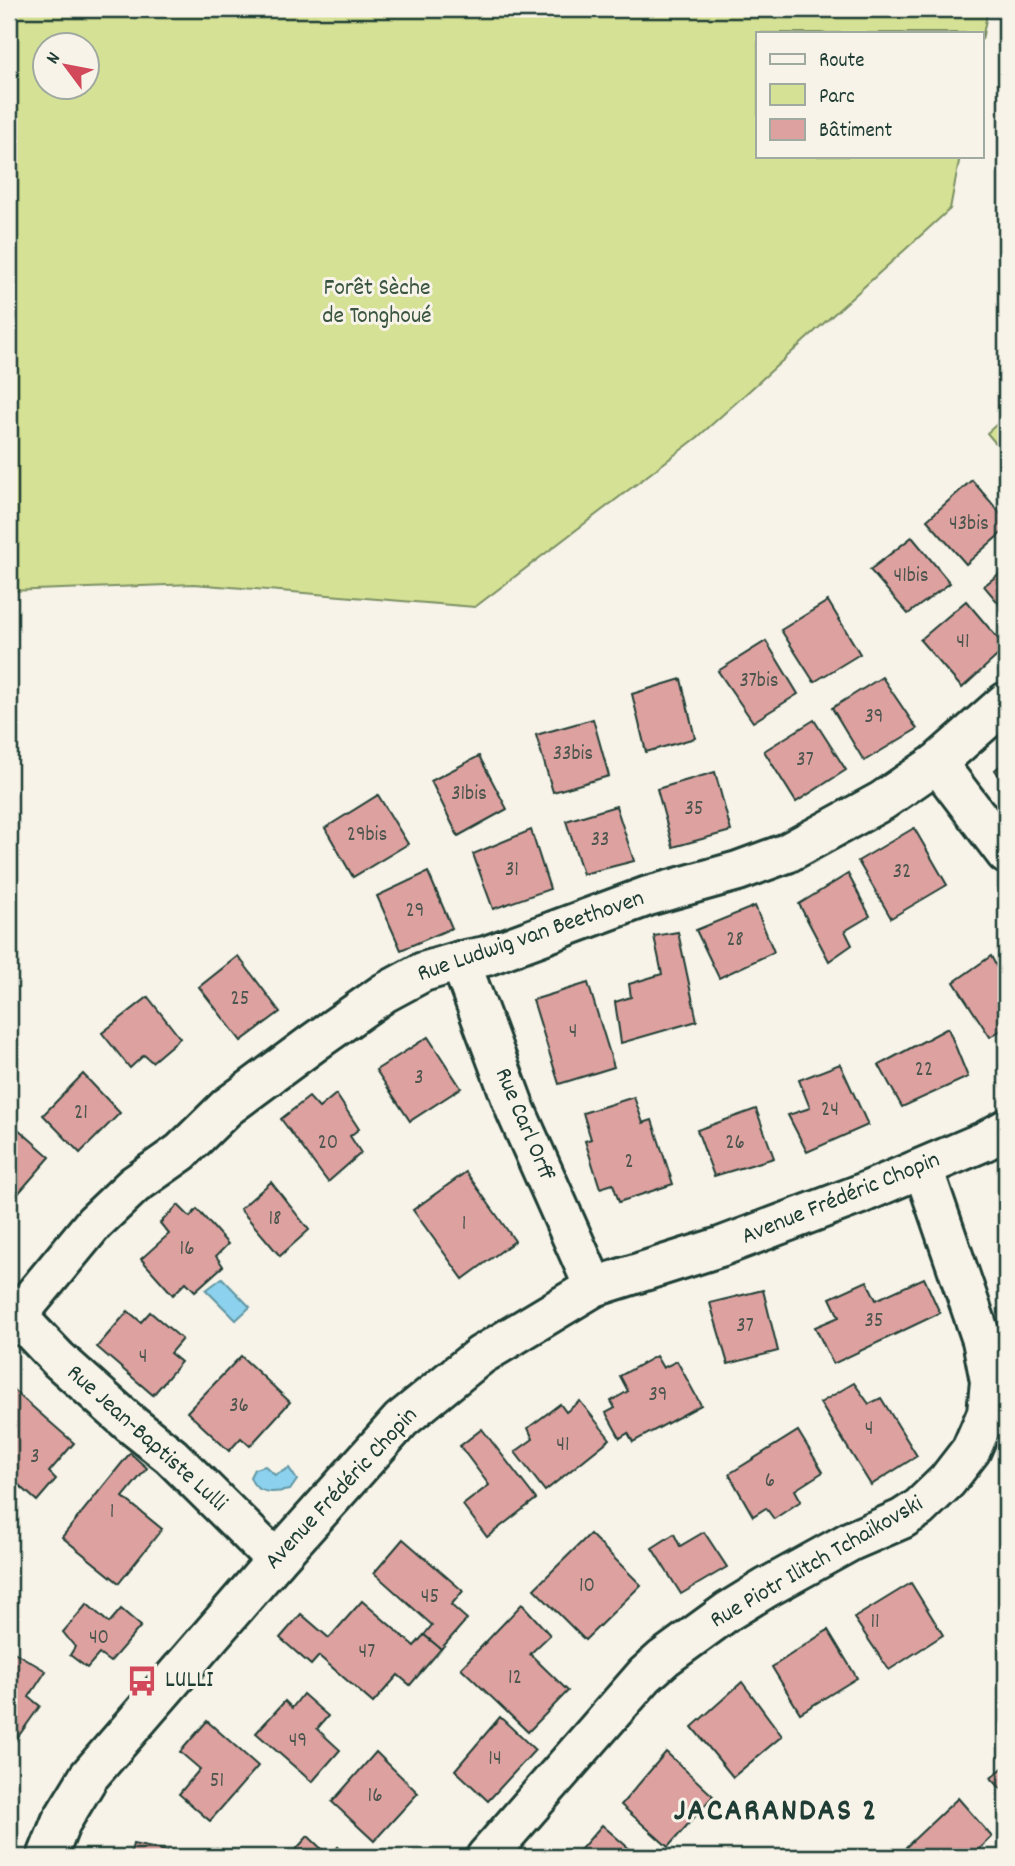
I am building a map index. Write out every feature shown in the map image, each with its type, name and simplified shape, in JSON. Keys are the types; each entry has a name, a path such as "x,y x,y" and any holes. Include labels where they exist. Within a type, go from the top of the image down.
{"street":[{"name":"Rue Ludwig van Beethoven","path":"13,1321 94,1223 134,1185 181,1152 227,1107 384,993 423,972 486,956 648,896 738,871 787,853 882,801 937,763 1006,702"},
{"path":"937,763 1006,854"},
{"name":"Rue Carl Orff","path":"460,961 516,1111 594,1287"},
{"name":"Avenue Frédéric Chopin","path":"47,1857 61,1822 89,1776 401,1420 481,1355 594,1287 720,1247 858,1195 985,1141 1006,1129"},
{"name":"Rue Piotr Ilitch Tchaikovski","path":"486,1857 645,1675 664,1658 727,1612 766,1588 851,1541 902,1519 919,1508 947,1481 971,1450 987,1413 990,1381 982,1340 923,1168"},
{"name":"Rue Jean-Baptiste Lulli","path":"13,1321 171,1456 276,1560"}],"green space":[{"name":"Forêt Sèche de Tonghoué","path":"9,9 988,9 984,32 756,32 756,158 960,158 950,209 698,437 475,607 194,584 9,591"},
{"path":"1006,416 1006,449 1003,452 987,433"}],"water":[{"path":"222,1278 250,1307 236,1320 206,1290"},
{"path":"265,1466 275,1475 289,1468 297,1480 290,1490 261,1490 250,1477 254,1469"}],"building":[{"path":"972,480 1006,520 1006,529 966,564 927,520"},
{"path":"912,537 950,583 908,614 870,570"},
{"path":"1006,568 1006,612 984,586"},
{"path":"828,601 860,654 814,682 781,630"},
{"path":"966,601 1006,648 962,688 920,640"},
{"path":"766,641 798,694 753,722 718,671"},
{"path":"882,677 917,729 864,761 832,708"},
{"path":"681,679 695,738 646,752 632,694"},
{"path":"593,719 609,776 553,792 536,735"},
{"path":"814,720 846,770 796,802 764,751"},
{"path":"479,756 507,809 458,836 431,781"},
{"path":"1006,760 1006,785 995,770"},
{"path":"715,772 731,831 673,847 657,789"},
{"path":"378,795 408,844 353,877 325,828"},
{"path":"616,806 634,861 583,874 566,821"},
{"path":"914,828 947,885 891,918 858,861"},
{"path":"531,830 550,889 493,909 473,854"},
{"path":"428,872 452,928 401,950 377,896"},
{"path":"848,874 870,916 845,931 852,945 829,961 799,904"},
{"path":"755,906 774,952 719,978 696,930"},
{"path":"678,932 697,1021 621,1043 615,1002 631,997 629,984 662,974 654,936"},
{"path":"238,956 280,1012 241,1041 199,987"},
{"path":"991,956 1000,973 1006,968 1006,1027 990,1037 954,982"},
{"path":"588,983 614,1067 559,1084 533,1000"},
{"path":"148,997 180,1038 152,1062 144,1055 130,1068 102,1033"},
{"path":"948,1028 968,1077 902,1107 879,1065"},
{"path":"428,1037 461,1088 410,1121 376,1070"},
{"path":"840,1064 868,1125 807,1152 788,1115 810,1108 799,1080"},
{"path":"83,1074 120,1113 80,1153 43,1115"},
{"path":"336,1094 359,1129 350,1136 361,1153 328,1182 281,1119 309,1097 319,1108"},
{"path":"634,1097 643,1123 652,1120 673,1184 619,1202 613,1184 600,1188 585,1141 591,1139 583,1113"},
{"path":"756,1109 774,1158 714,1176 697,1130"},
{"path":"9,1121 50,1157 9,1204"},
{"path":"466,1172 515,1241 463,1279 413,1210"},
{"path":"271,1182 309,1230 280,1256 240,1209"},
{"path":"178,1205 190,1217 197,1209 228,1244 216,1256 223,1266 195,1291 186,1282 173,1295 141,1259 169,1234 160,1223"},
{"path":"924,1278 940,1313 833,1364 815,1327 839,1317 830,1298 867,1281 876,1300"},
{"path":"763,1290 778,1351 728,1364 710,1303"},
{"path":"128,1311 141,1322 150,1312 182,1339 170,1353 181,1362 153,1395 97,1347"},
{"path":"241,1356 290,1402 250,1446 241,1438 229,1451 187,1412"},
{"path":"656,1356 663,1368 677,1361 701,1405 633,1442 628,1433 620,1438 606,1413 615,1408 611,1401 628,1391 620,1376"},
{"path":"854,1383 869,1404 881,1398 917,1456 871,1485 820,1403"},
{"path":"11,1388 74,1443 49,1472 56,1479 37,1501 9,1476"},
{"path":"580,1401 610,1439 545,1491 515,1452 533,1439 528,1428 560,1404 566,1412"},
{"path":"482,1429 536,1499 487,1537 463,1505 489,1485 460,1446"},
{"path":"798,1431 823,1472 795,1490 801,1501 774,1519 766,1508 753,1516 729,1474"},
{"path":"130,1453 147,1468 123,1497 162,1529 119,1583 62,1537"},
{"path":"704,1532 727,1567 681,1594 652,1548 674,1534 680,1546"},
{"path":"590,1534 641,1585 585,1640 534,1589"},
{"path":"403,1539 463,1591 451,1605 467,1619 441,1649 424,1635 432,1625 374,1573"},
{"path":"911,1583 943,1635 889,1670 854,1618"},
{"path":"362,1601 414,1646 424,1635 441,1649 410,1685 398,1675 373,1703 319,1656 311,1665 280,1638 301,1614 329,1638"},
{"path":"87,1604 109,1623 121,1609 141,1626 110,1662 99,1654 87,1668 70,1655 75,1647 63,1632"},
{"path":"522,1604 550,1635 530,1654 568,1691 528,1732 461,1668"},
{"path":"828,1630 857,1678 800,1713 772,1667"},
{"path":"9,1649 46,1671 29,1697 40,1706 15,1741 9,1738"},
{"path":"742,1682 782,1736 733,1777 692,1727"},
{"path":"303,1694 328,1716 317,1729 340,1750 312,1782 256,1733 285,1701 292,1708"},
{"path":"500,1717 535,1750 488,1801 455,1770"},
{"path":"207,1721 258,1766 210,1821 179,1794 200,1769 180,1752"},
{"path":"376,1752 418,1793 374,1841 332,1802"},
{"path":"666,1752 713,1796 668,1847 621,1805"},
{"path":"1006,1765 1006,1794 991,1778"},
{"path":"958,1798 992,1837 971,1857 916,1857 906,1847"},
{"path":"602,1825 639,1857 574,1857"},
{"path":"308,1836 329,1856 338,1847 349,1857 289,1857"},
{"path":"133,1844 167,1851 166,1857 130,1857"}],"place":[{"name":"LULLI","path":"142,1681"}],"district":[{"name":"JACARANDAS 2","path":"776,1813"}]}
